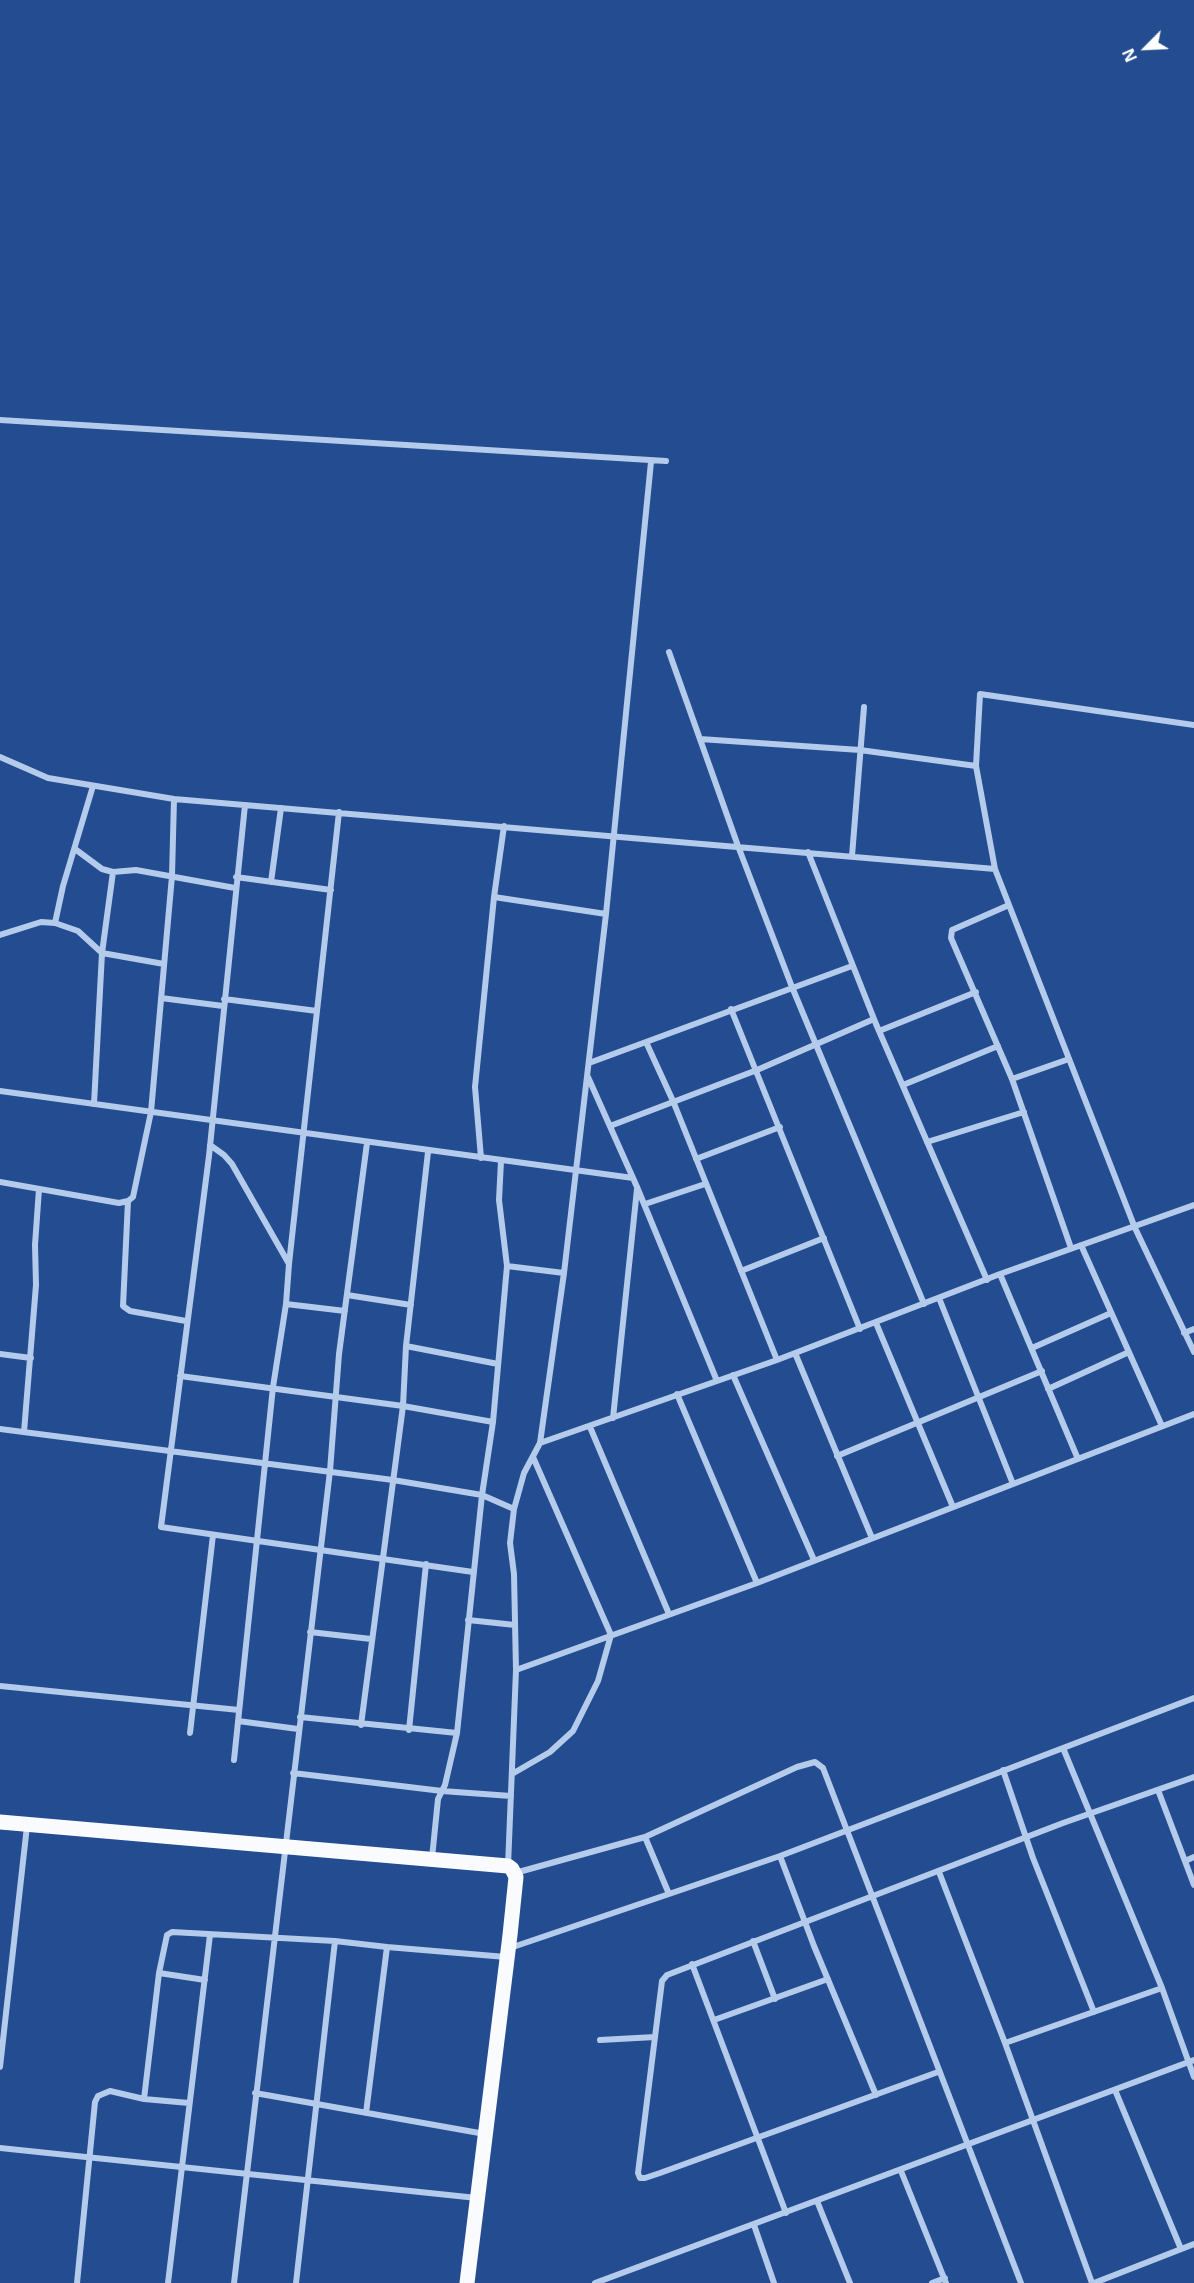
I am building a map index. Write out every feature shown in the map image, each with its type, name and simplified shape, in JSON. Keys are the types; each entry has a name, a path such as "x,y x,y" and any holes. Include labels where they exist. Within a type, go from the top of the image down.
{"main road":[{"path":"0,1822 284,1846 511,1869 508,1953 467,2283"}],"street":[{"path":"0,420 651,462 666,461"},
{"path":"651,462 612,835 606,914 564,1273 540,1443 524,1473 514,1509 510,1543 516,1670 511,1796 511,1869 645,1837 797,1767 815,1762 823,1768 1021,2283"},
{"path":"669,652 738,846 792,987 924,1304"},
{"path":"1194,725 980,694 976,766 995,869 1135,1228 1194,1352"},
{"path":"852,856 864,707"},
{"path":"700,739 860,750 976,766"},
{"path":"0,757 48,778 174,799 995,869"},
{"path":"55,923 63,886 93,786"},
{"path":"0,1182 120,1203 132,1197 150,1112 172,876 174,799"},
{"path":"245,805 210,1145 169,1450 161,1527 473,1572"},
{"path":"271,882 281,808"},
{"path":"234,1760 273,1388 286,1304 339,812"},
{"path":"481,1158 475,1093 494,897 504,826"},
{"path":"75,849 102,869 113,872 136,870 235,888"},
{"path":"808,852 879,1031 987,1280"},
{"path":"94,1104 102,953 113,872"},
{"path":"236,877 331,890"},
{"path":"494,897 606,914"},
{"path":"1009,905 950,933 1012,1079 1071,1248"},
{"path":"0,934 23,925 41,922 55,923 78,931 102,953 164,964"},
{"path":"589,1063 852,966"},
{"path":"879,1031 976,992"},
{"path":"161,998 317,1011"},
{"path":"731,1009 860,1329"},
{"path":"610,1126 757,1070 874,1019"},
{"path":"646,1042 673,1101 777,1360"},
{"path":"903,1085 998,1046"},
{"path":"1012,1079 1069,1059"},
{"path":"587,1077 645,1204 717,1380"},
{"path":"0,1091 428,1152 633,1178"},
{"path":"927,1142 1024,1112"},
{"path":"696,1159 780,1127"},
{"path":"234,2283 330,1471 335,1396 367,1143"},
{"path":"210,1145 225,1155 232,1164 289,1263"},
{"path":"361,1725 403,1406 406,1346 428,1152"},
{"path":"431,1860 438,1799 456,1733 482,1495 493,1422 507,1266 500,1207 501,1161"},
{"path":"645,1204 705,1184"},
{"path":"613,1418 637,1187"},
{"path":"24,1432 31,1358 39,1189"},
{"path":"128,1201 123,1306 130,1311 186,1321"},
{"path":"540,1443 777,1360 1000,1274 1135,1228 1194,1205"},
{"path":"741,1271 824,1238"},
{"path":"1081,1245 1162,1426"},
{"path":"507,1266 564,1273"},
{"path":"1000,1274 1078,1459"},
{"path":"347,1295 411,1305"},
{"path":"939,1298 1013,1484"},
{"path":"286,1304 345,1311"},
{"path":"1032,1348 1111,1313"},
{"path":"876,1323 953,1507"},
{"path":"1184,1333 1194,1329"},
{"path":"406,1346 498,1364"},
{"path":"1048,1389 1130,1352"},
{"path":"795,1353 872,1538"},
{"path":"0,1354 31,1358"},
{"path":"837,1456 1042,1371"},
{"path":"733,1375 814,1560"},
{"path":"180,1376 335,1396 493,1422"},
{"path":"677,1394 757,1583"},
{"path":"516,1670 757,1583 1194,1414"},
{"path":"590,1426 669,1614"},
{"path":"0,1430 393,1480 482,1495 514,1509"},
{"path":"512,1774 550,1752 573,1731 598,1681 611,1635 533,1457"},
{"path":"190,1733 213,1535"},
{"path":"409,1730 426,1564"},
{"path":"468,1620 515,1625"},
{"path":"310,1632 371,1639"},
{"path":"0,1686 193,1703 239,1710"},
{"path":"144,2099 159,1973 167,1935 172,1932 508,1953 780,1856 1194,1698"},
{"path":"300,1717 409,1730 456,1733"},
{"path":"238,1721 298,1729"},
{"path":"1063,1748 1162,1988 1191,2061 1194,2077"},
{"path":"1003,1770 1026,1838 1094,2012"},
{"path":"293,1773 442,1791 511,1796"},
{"path":"938,2072 640,2178 637,2170 663,1979 672,1972 1089,1814 1194,1777"},
{"path":"1158,1790 1194,1885"},
{"path":"0,2067 27,1825"},
{"path":"645,1837 669,1894"},
{"path":"780,1856 804,1921 876,2095"},
{"path":"1185,1861 1194,1857"},
{"path":"939,1872 1005,2043 1093,2283 1194,2244"},
{"path":"168,2283 210,1935"},
{"path":"296,2283 335,1941"},
{"path":"753,1941 775,1999"},
{"path":"366,2113 387,1947"},
{"path":"692,1964 786,2213"},
{"path":"159,1973 205,1980"},
{"path":"714,2020 828,1978"},
{"path":"1005,2043 1162,1988"},
{"path":"600,2040 655,2037"},
{"path":"596,2283 967,2147 1191,2061"},
{"path":"1115,2090 1181,2249"},
{"path":"77,2283 92,2158 95,2102 98,2096 110,2091 144,2099 189,2103"},
{"path":"255,2093 486,2134"},
{"path":"0,2148 307,2182 478,2198"},
{"path":"901,2171 946,2281 932,2283"},
{"path":"817,2202 850,2283"},
{"path":"754,2225 774,2283"}]}
